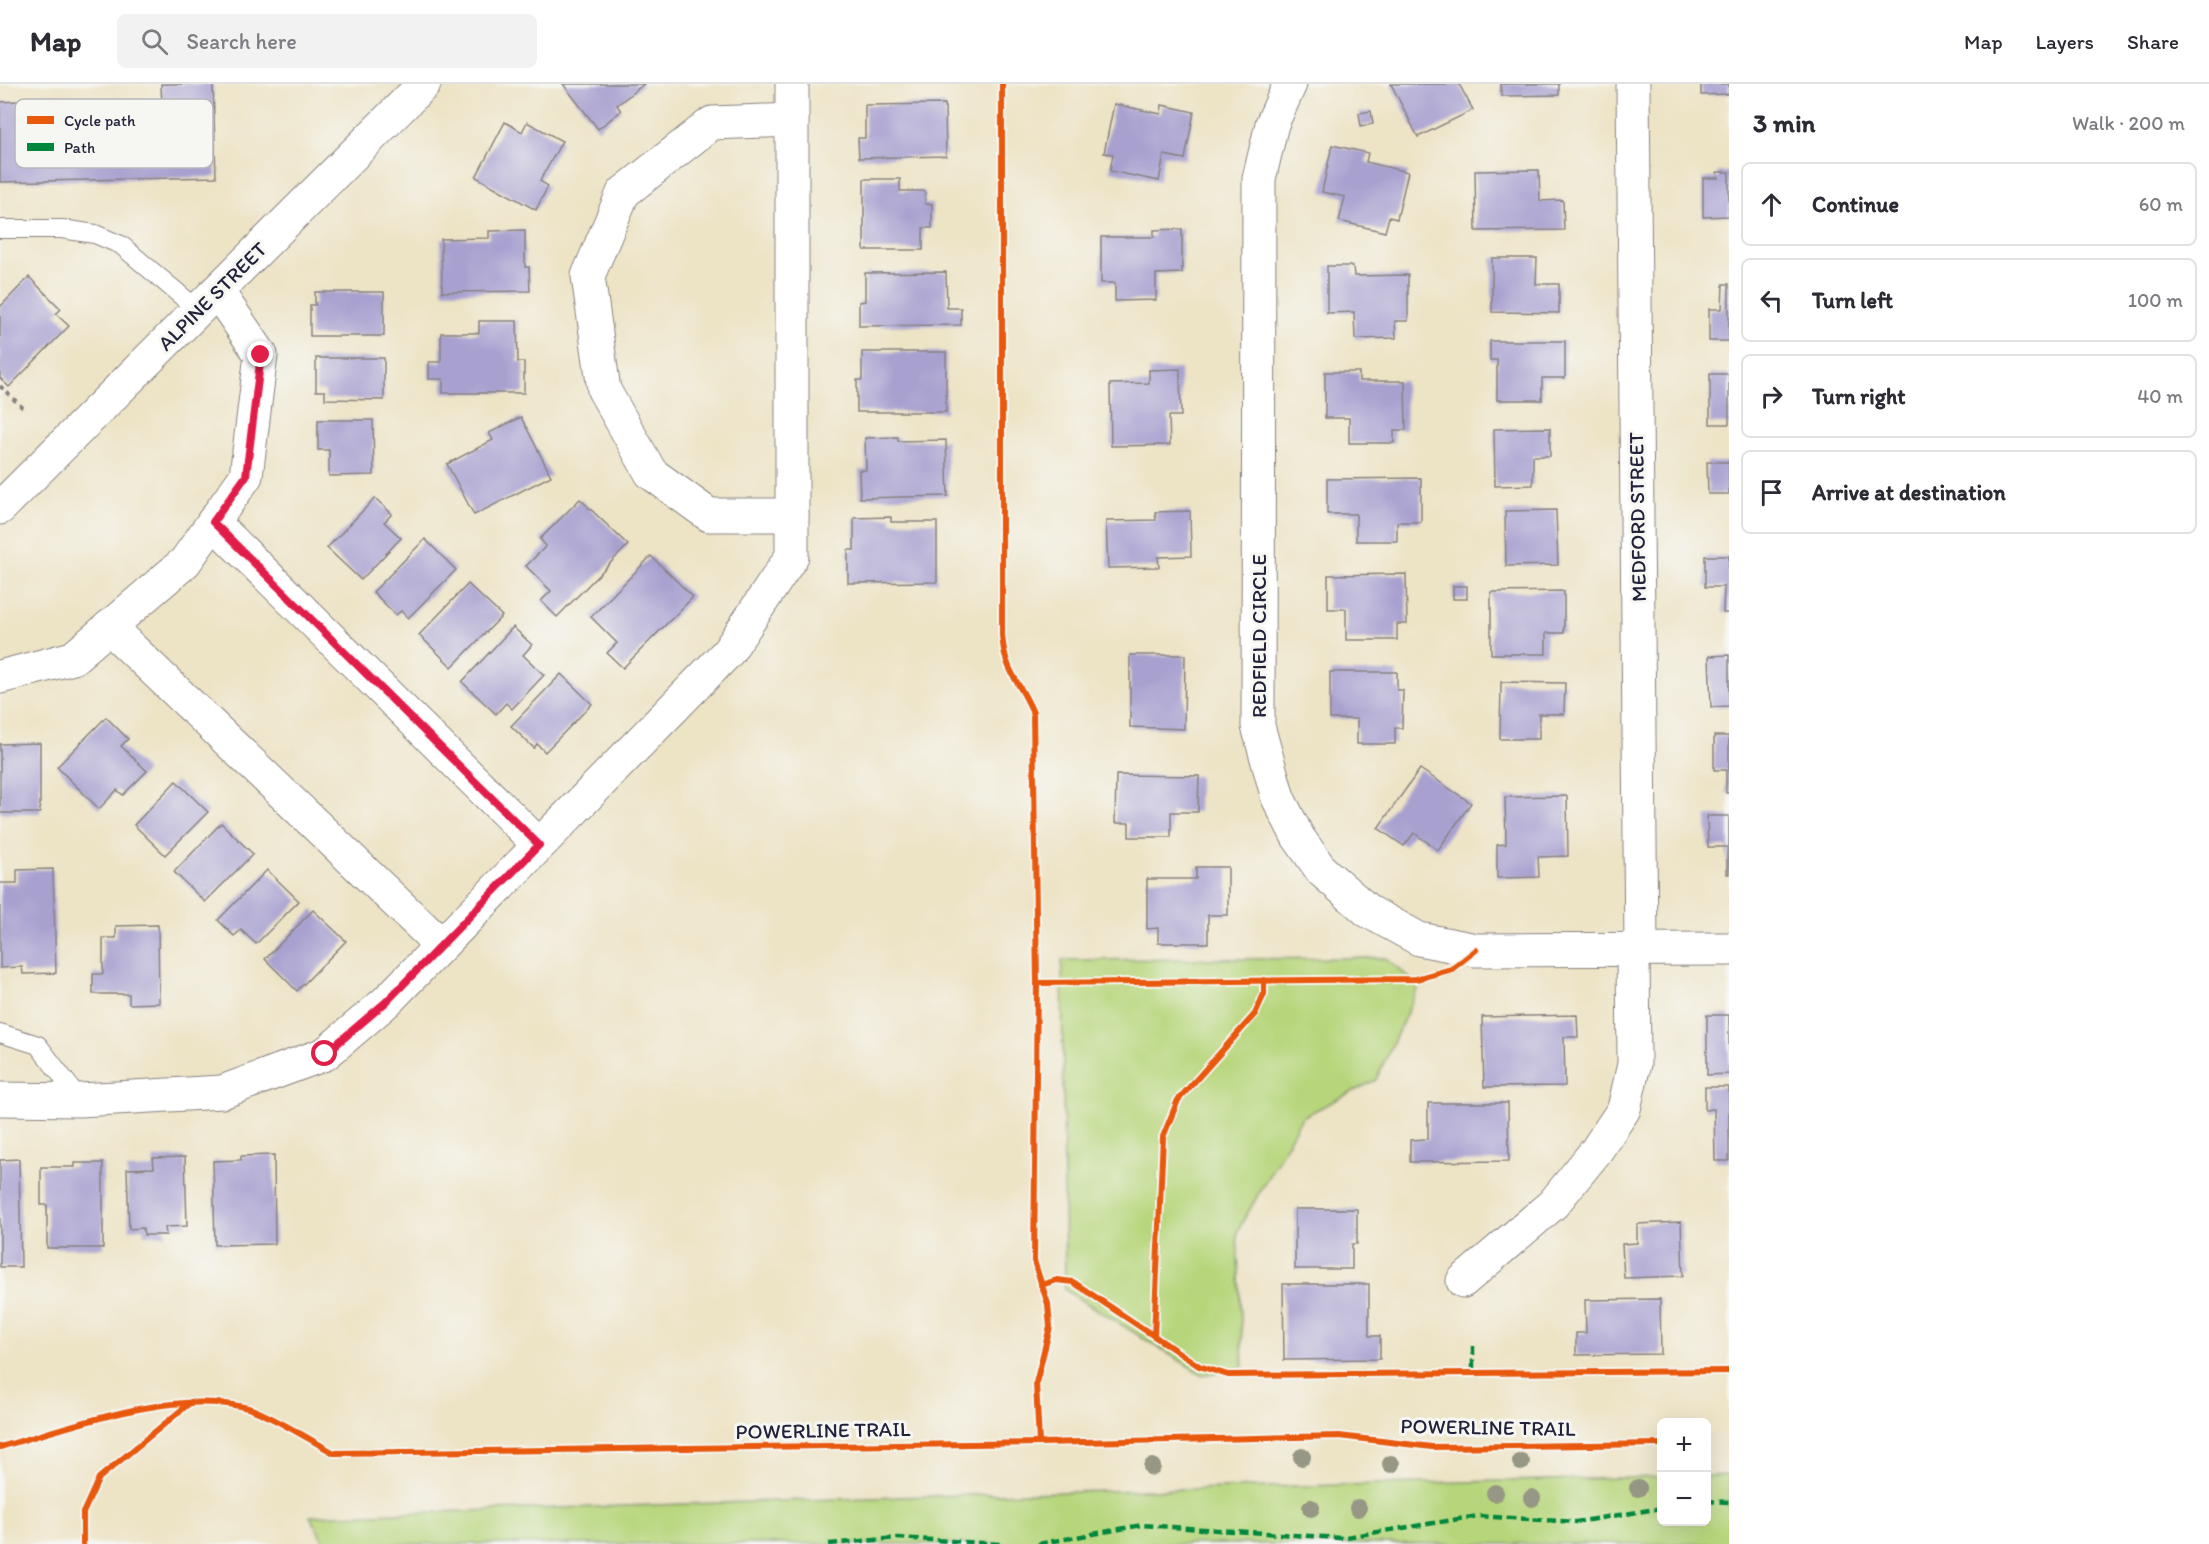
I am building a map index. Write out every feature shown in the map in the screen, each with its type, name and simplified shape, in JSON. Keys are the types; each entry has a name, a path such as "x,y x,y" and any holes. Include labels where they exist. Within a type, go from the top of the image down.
{"street":[{"name":"ALPINE STREET","path":"0,508 424,84"},
{"path":"0,1100 81,1100 222,1092 325,1054 386,1002 728,652 792,556 792,84"},
{"name":"REDFIELD CIRCLE","path":"1290,84 1272,124 1259,179 1258,726 1278,798 1298,837 1322,871 1368,911 1419,939 1476,950 1729,949"},
{"name":"MEDFORD STREET","path":"1463,1281 1553,1204 1596,1150 1624,1108 1634,1064 1637,950 1633,84"},
{"path":"792,120 712,123 623,193 588,276 603,390 651,473 709,515 792,515"},
{"path":"0,677 73,658 185,562 246,476 261,355 208,300"},
{"path":"213,522 539,845"},
{"path":"109,627 441,945"}],"lane":[{"path":"0,229 62,229 95,234 121,245 208,300"},
{"path":"0,1033 38,1045 81,1100"}],"path":[{"path":"0,386 23,408"}],"green space":[{"path":"1386,958 1419,986 1376,1080 1302,1117 1237,1232 1243,1367 1203,1375 1065,1290 1062,960"},
{"path":"1729,1475 1729,1544 325,1544 310,1516 1027,1493 1657,1477 1657,1526 1711,1526 1711,1476"}],"building":[{"path":"161,84 213,84 216,177 0,182 0,102 15,101 15,168 213,168 213,99 162,99"},
{"path":"563,84 644,84 617,105 621,111 598,129"},
{"path":"1391,84 1459,84 1473,110 1418,137"},
{"path":"1501,84 1559,84 1559,95 1501,96"},
{"path":"1701,84 1729,84 1729,94 1701,95"},
{"path":"945,104 946,156 859,158 858,138 865,138 865,105"},
{"path":"1114,104 1161,114 1162,105 1194,112 1185,159 1164,155 1159,181 1110,171 1113,154 1104,153"},
{"path":"1371,111 1373,124 1361,126 1359,113"},
{"path":"505,122 522,132 527,122 562,141 540,181 548,186 536,210 476,177"},
{"path":"1332,145 1368,153 1366,162 1408,172 1397,219 1389,217 1385,232 1339,221 1345,197 1322,192"},
{"path":"1539,170 1540,201 1563,200 1564,230 1476,231 1475,171"},
{"path":"1717,172 1729,172 1729,216 1703,217 1703,178 1718,178"},
{"path":"864,179 900,179 900,191 925,191 925,204 932,204 932,228 923,228 923,250 864,250"},
{"path":"1182,229 1182,273 1156,274 1156,300 1115,301 1115,283 1101,283 1101,237 1154,237 1154,230"},
{"path":"525,230 525,267 529,267 530,291 442,292 441,239 489,238 489,231"},
{"path":"1492,258 1537,258 1536,284 1559,284 1559,313 1492,312"},
{"path":"1327,266 1353,266 1354,276 1408,275 1408,321 1395,321 1396,338 1355,339 1354,312 1327,313"},
{"path":"946,272 947,308 961,308 961,325 859,326 859,302 865,301 865,273"},
{"path":"29,277 61,309 56,314 69,326 9,387 0,378 0,307"},
{"path":"1723,284 1729,284 1729,341 1709,341 1709,309 1722,309"},
{"path":"315,292 384,292 384,336 310,336 310,305 315,305"},
{"path":"479,321 517,321 518,362 524,362 524,393 443,393 443,379 429,379 429,362 441,362 441,333 479,333"},
{"path":"1490,341 1565,341 1565,378 1542,378 1542,400 1497,400 1497,360 1490,360"},
{"path":"862,352 946,352 946,412 857,412 857,380 862,380"},
{"path":"316,358 384,358 384,400 325,399 325,391 316,391"},
{"path":"1180,369 1181,416 1169,416 1170,445 1111,446 1110,384 1149,383 1149,370"},
{"path":"1325,372 1359,372 1359,381 1405,381 1406,430 1394,430 1394,443 1349,443 1349,418 1325,418"},
{"path":"1710,374 1729,374 1729,424 1710,424"},
{"path":"521,417 551,476 474,515 447,464 493,440 489,433"},
{"path":"318,420 373,420 374,475 329,476 329,450 318,450"},
{"path":"1550,428 1550,456 1533,456 1533,485 1495,486 1494,429"},
{"path":"898,437 898,441 946,440 948,496 860,498 859,470 866,470 865,438"},
{"path":"1707,462 1729,462 1729,494 1708,494"},
{"path":"1421,478 1421,522 1397,522 1397,541 1356,541 1356,514 1327,514 1327,479"},
{"path":"375,498 392,514 384,522 401,538 361,580 327,548"},
{"path":"580,499 628,545 557,617 541,601 551,591 526,566 546,546 540,539"},
{"path":"1556,510 1558,565 1506,566 1505,511"},
{"path":"1190,511 1191,556 1158,557 1159,567 1108,568 1106,521 1156,520 1155,512"},
{"path":"891,517 891,522 937,522 937,582 848,583 848,550 854,550 854,518"},
{"path":"425,539 456,570 408,618 401,611 396,615 373,592"},
{"path":"651,556 693,597 623,668 607,653 617,643 591,617"},
{"path":"1705,556 1729,556 1729,613 1723,613 1724,587 1705,587"},
{"path":"1406,574 1407,624 1397,624 1397,640 1346,640 1346,609 1328,609 1328,575"},
{"path":"468,584 502,616 452,667 419,635"},
{"path":"1453,586 1467,586 1467,599 1453,599"},
{"path":"1564,591 1564,633 1546,633 1546,654 1491,654 1491,592"},
{"path":"513,627 532,645 523,655 544,675 512,709 506,703 496,714 462,682"},
{"path":"1130,655 1185,655 1184,729 1130,727"},
{"path":"1729,655 1729,706 1711,707 1709,656"},
{"path":"1330,672 1397,672 1397,690 1403,690 1402,728 1395,728 1395,744 1357,744 1357,719 1330,719"},
{"path":"561,674 592,704 545,752 537,744 534,748 511,726"},
{"path":"1501,682 1565,683 1564,714 1539,714 1539,739 1500,739"},
{"path":"106,717 128,739 121,746 147,771 123,795 117,790 99,809 57,767"},
{"path":"1714,736 1729,736 1729,793 1726,793 1726,770 1714,770"},
{"path":"40,743 40,813 0,813 0,744"},
{"path":"1420,769 1471,803 1438,850 1414,833 1404,846 1378,828"},
{"path":"1116,775 1199,776 1198,812 1171,812 1171,837 1129,837 1129,823 1115,823"},
{"path":"176,781 208,812 165,855 134,825"},
{"path":"1567,796 1568,856 1538,857 1539,877 1497,878 1497,845 1506,844 1505,797"},
{"path":"1707,816 1729,816 1729,874 1727,874 1727,847 1708,847"},
{"path":"221,823 253,854 205,902 174,872"},
{"path":"1196,867 1228,867 1228,915 1208,915 1208,943 1158,943 1158,928 1147,929 1147,879 1196,879"},
{"path":"53,869 56,973 23,974 22,967 0,968 0,883 17,883 17,870"},
{"path":"267,870 299,901 256,944 241,930 234,936 218,920"},
{"path":"313,910 346,941 297,991 265,959"},
{"path":"158,925 159,1003 129,1004 129,994 93,994 93,974 103,974 103,938 116,938 116,926"},
{"path":"1577,1015 1578,1037 1564,1037 1565,1086 1484,1087 1482,1017"},
{"path":"1707,1015 1729,1015 1729,1074 1707,1075"},
{"path":"1705,1087 1729,1087 1729,1161 1715,1161 1714,1109 1705,1110"},
{"path":"1428,1103 1508,1103 1509,1161 1410,1162 1410,1140 1428,1139"},
{"path":"274,1155 275,1244 215,1245 213,1161 241,1160 241,1156"},
{"path":"185,1157 187,1226 165,1227 166,1235 144,1235 143,1228 129,1229 127,1169 154,1168 153,1158"},
{"path":"19,1159 21,1267 0,1267 0,1160"},
{"path":"75,1163 103,1163 103,1248 47,1248 47,1205 41,1205 41,1167 75,1167"},
{"path":"1295,1209 1357,1209 1357,1244 1352,1244 1352,1269 1295,1269"},
{"path":"1681,1222 1683,1276 1624,1278 1622,1244 1637,1243 1637,1224"},
{"path":"1283,1284 1369,1284 1369,1336 1380,1336 1380,1359 1284,1360"},
{"path":"1660,1299 1661,1354 1576,1355 1576,1333 1586,1333 1585,1300"}],"marked path":[{"path":"1473,1346 1473,1373"},
{"path":"1711,1501 1729,1502"},
{"path":"1038,1544 1142,1525 1340,1538 1478,1516 1576,1522 1657,1509"},
{"path":"829,1544 897,1538 1000,1544"}],"cycle path":[{"path":"1002,84 1002,635 1006,659 1033,713 1037,983"},
{"path":"1039,1443 1036,1383 1050,1327 1048,1304 1034,1261 1037,983 1416,979 1452,969 1476,950"},
{"path":"1154,1336 1163,1137 1178,1100 1255,1014 1264,994 1264,980"},
{"path":"1041,1285 1057,1280 1073,1282 1199,1366 1228,1375 1729,1371"},
{"path":"83,1544 83,1513 99,1478 191,1402"},
{"name":"POWERLINE TRAIL","path":"0,1447 123,1412 188,1403 219,1403 257,1411 334,1453 1039,1443 1339,1436 1432,1447 1657,1444"}],"route":[{"path":"261,355 246,476 213,522 539,845 386,1002 325,1054"}]}
